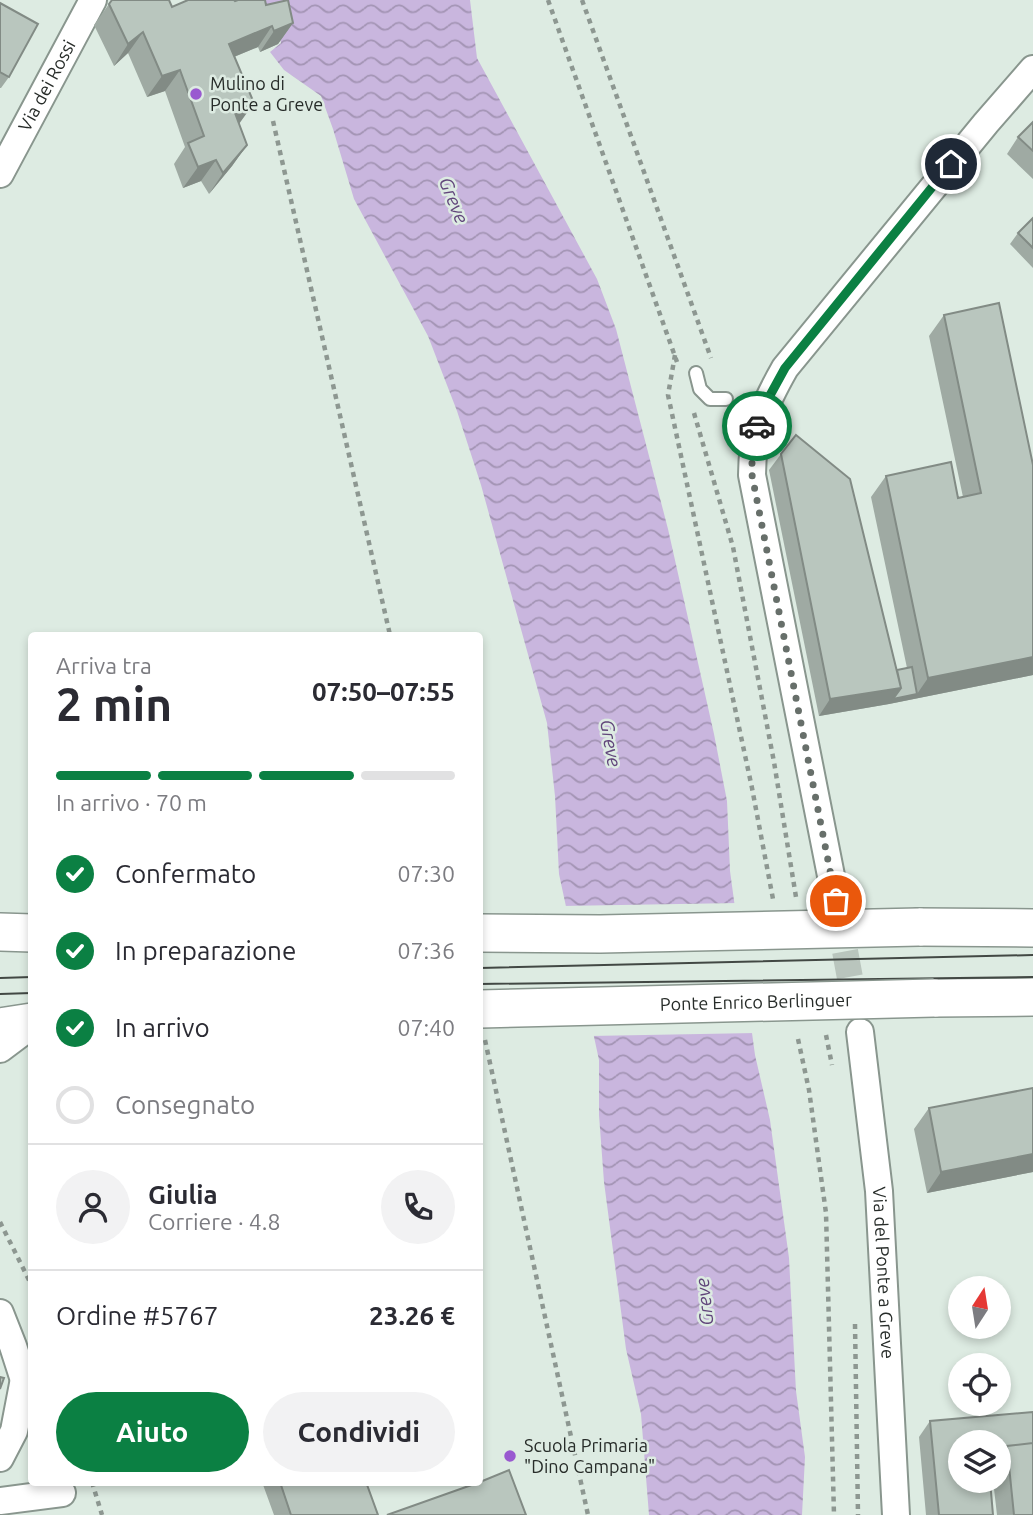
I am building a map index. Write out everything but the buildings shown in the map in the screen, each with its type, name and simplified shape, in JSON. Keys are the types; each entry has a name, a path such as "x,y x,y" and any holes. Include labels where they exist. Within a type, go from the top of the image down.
{"main road":[{"path":"483,933 614,934 919,927 1033,928"},
{"path":"0,932 28,933"},
{"name":"Ponte Enrico Berlinguer","path":"483,1024 934,998 1033,997"},
{"path":"0,1027 28,1024"}],"street":[{"name":"Via dei Rossi","path":"0,174 93,0"},
{"path":"836,901 752,475 752,448 757,426 785,368 977,133 1033,69"},
{"path":"0,1049 28,1027"},
{"name":"Via del Ponte a Greve","path":"860,1032 879,1191 896,1515"},
{"path":"0,1313 28,1394 0,1458"},
{"path":"0,1500 63,1497"}],"lane":[{"path":"696,373 701,389 710,399 726,399"}],"path":[{"path":"548,0 679,368"},
{"path":"582,0 726,399"},
{"path":"273,121 389,632"},
{"path":"675,355 668,395 752,788 774,904"},
{"path":"692,408 733,547 798,906"},
{"path":"483,1029 588,1515"},
{"path":"826,1035 833,1069"},
{"path":"798,1039 809,1090 826,1213 834,1515"},
{"path":"0,1222 28,1278"},
{"path":"854,1314 858,1515"},
{"path":"93,1486 102,1515"}],"water":[{"name":"Greve","path":"215,0 470,0 477,58 597,279 616,329 668,529 727,801 730,871 755,1055 770,1120 789,1258 796,1391 805,1457 802,1515 649,1515 641,1414 626,1349 604,1182 599,1115 599,1060 559,874 555,796 547,723 481,485 457,411 428,336 354,199 321,96 284,70 270,52 281,43 275,19"}],"pier":[{"path":"738,903 756,1033 590,1036 562,906"}],"tunnel":[{"path":"838,913 857,1016"}],"tram line":[{"path":"483,968 1033,955"},
{"path":"0,978 28,977"},
{"path":"483,984 1033,977"},
{"path":"0,994 28,993"}],"way so far":[{"path":"757,426 752,448 752,475 836,901"}],"place":[{"name":"Mulino di Ponte a Greve","path":"196,94"},
{"name":"Scuola Primaria \"Dino Campana\"","path":"510,1456"}],"route":[{"path":"757,426 785,368 951,164"}]}
